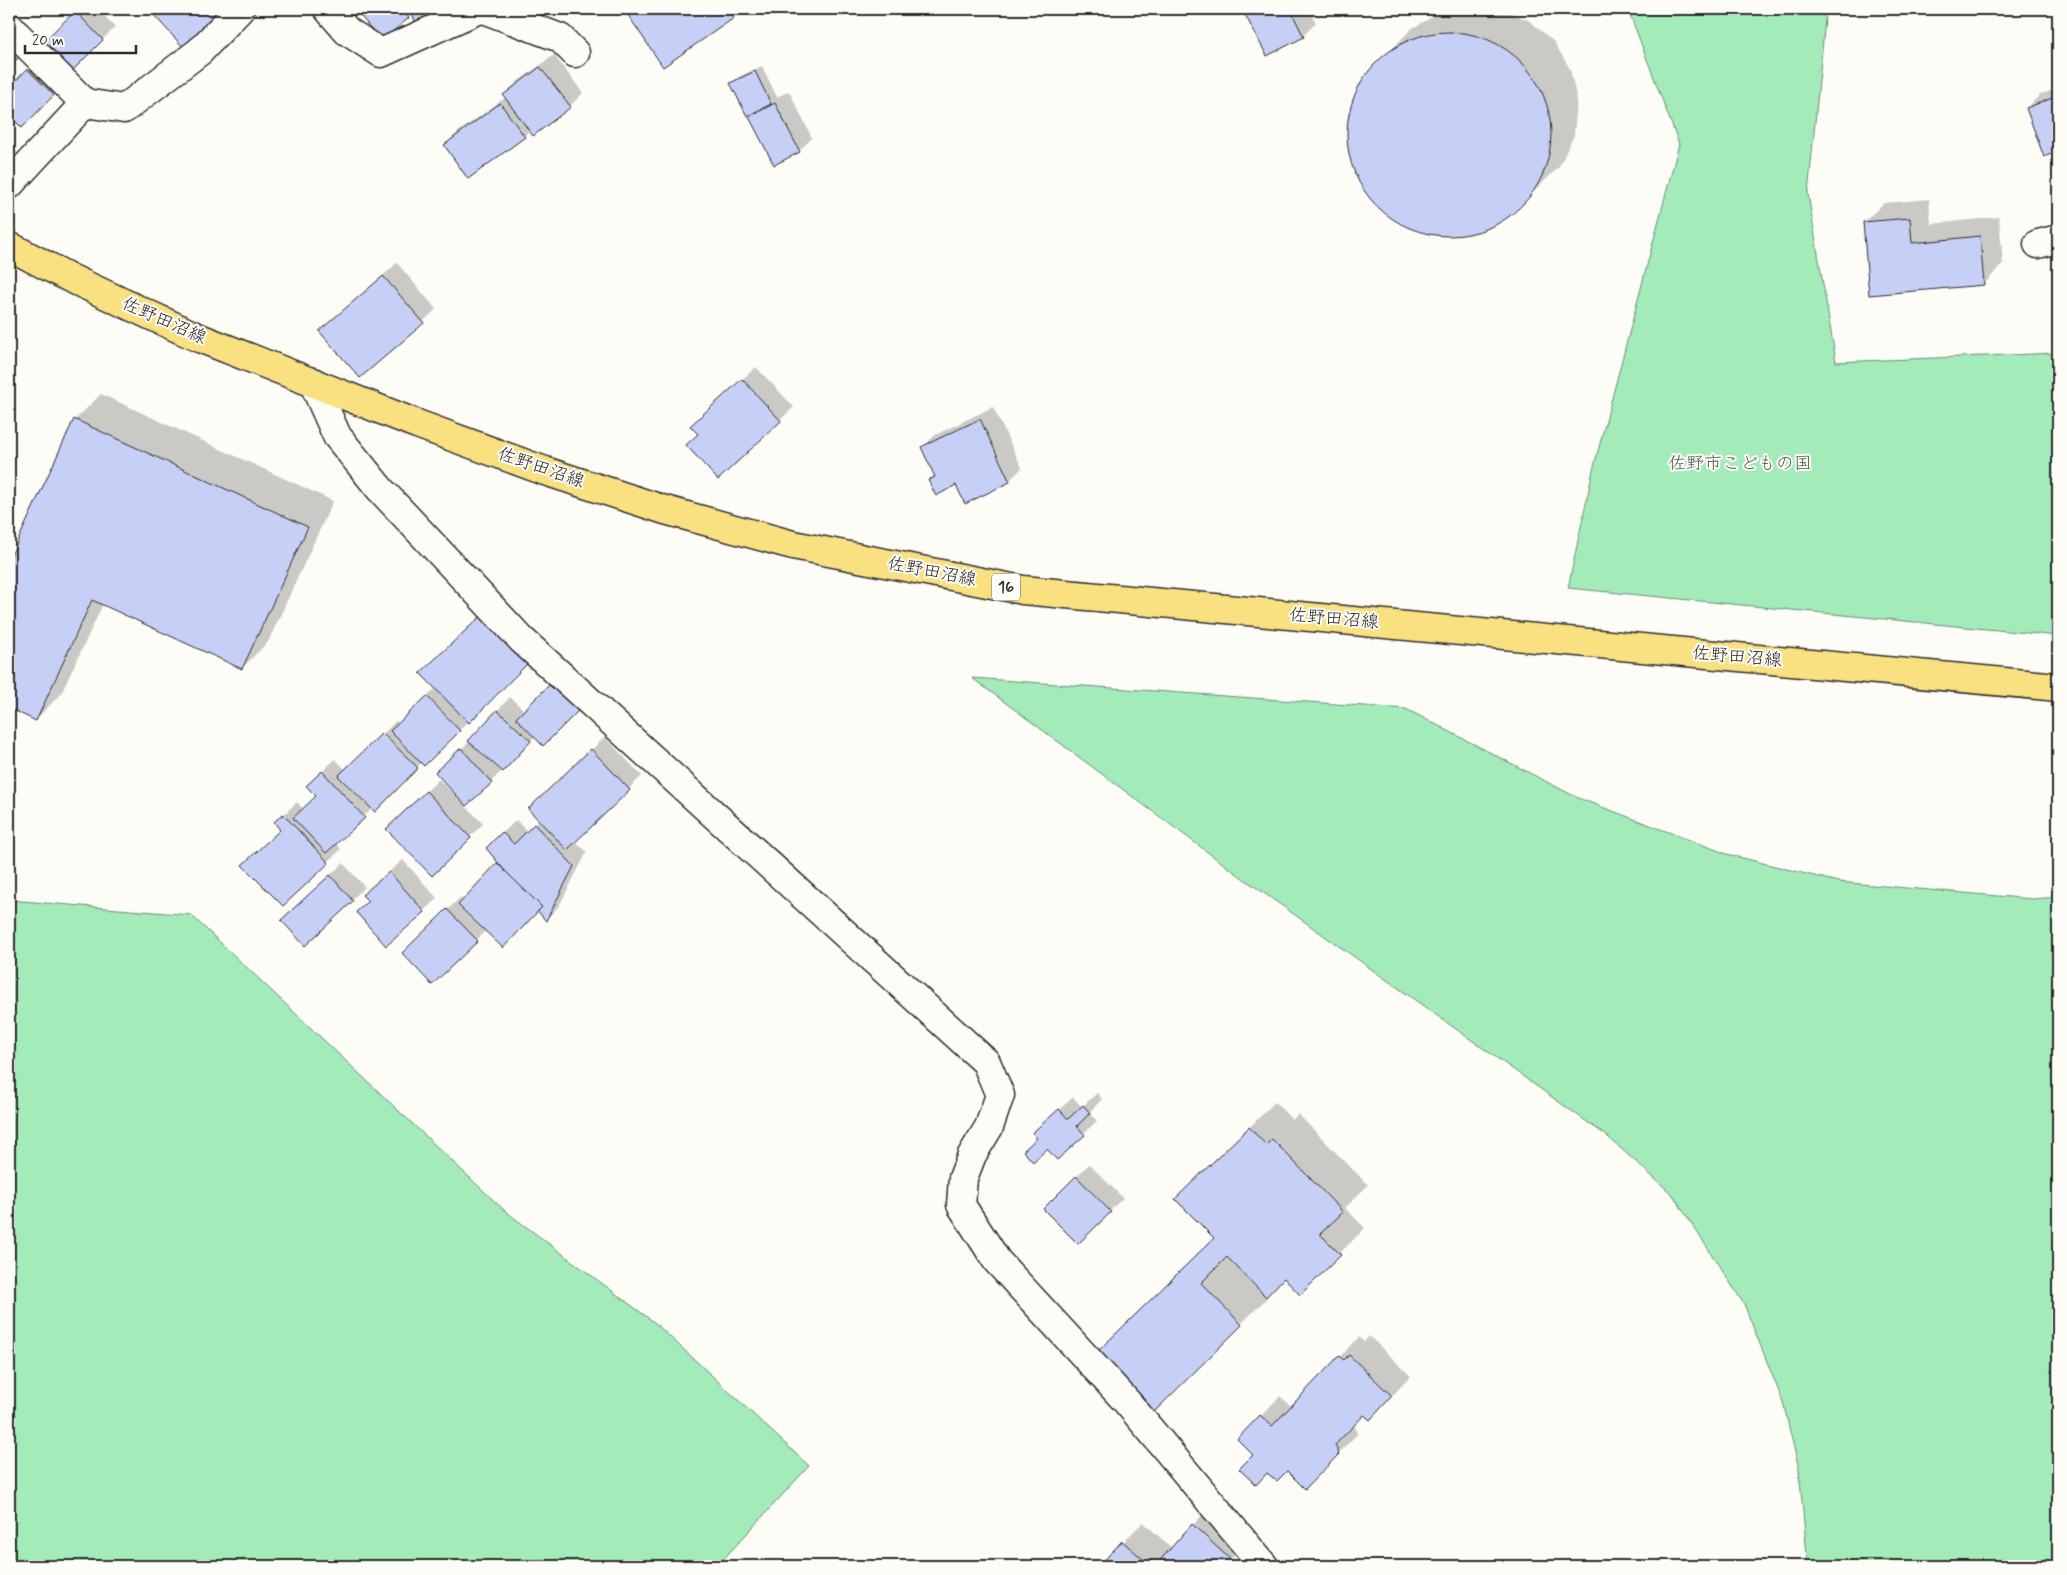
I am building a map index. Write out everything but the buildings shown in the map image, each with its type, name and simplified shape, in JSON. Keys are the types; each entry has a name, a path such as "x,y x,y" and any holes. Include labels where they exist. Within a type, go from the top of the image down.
{"main road":[{"name":"佐野田沼線","path":"9,246 70,278 197,337 417,424 545,471 666,510 793,545 1023,590 2058,687"}],"street":[{"path":"9,27 85,103 124,108 200,51 240,9"},
{"path":"328,9 347,31 381,53 479,9"},
{"path":"483,9 560,38 575,53"},
{"path":"9,185 85,103"},
{"path":"313,382 337,436 380,489 522,640 986,1062 1000,1095 989,1126 972,1155 963,1178 961,1205 998,1262 1126,1402 1264,1566"}],"green space":[{"name":"佐野市こどもの国","path":"1628,9 1826,9 1808,194 1836,362 2058,353 2058,636 1568,588 1593,470 1679,144"},
{"path":"972,678 1406,709 1578,798 1727,854 1838,882 2032,899 2058,897 2058,1566 1808,1566 1799,1469 1783,1402 1744,1304 1673,1195 1607,1136 1240,876"},
{"path":"9,900 191,915 505,1211 655,1323 809,1466 717,1566 9,1566"}]}
